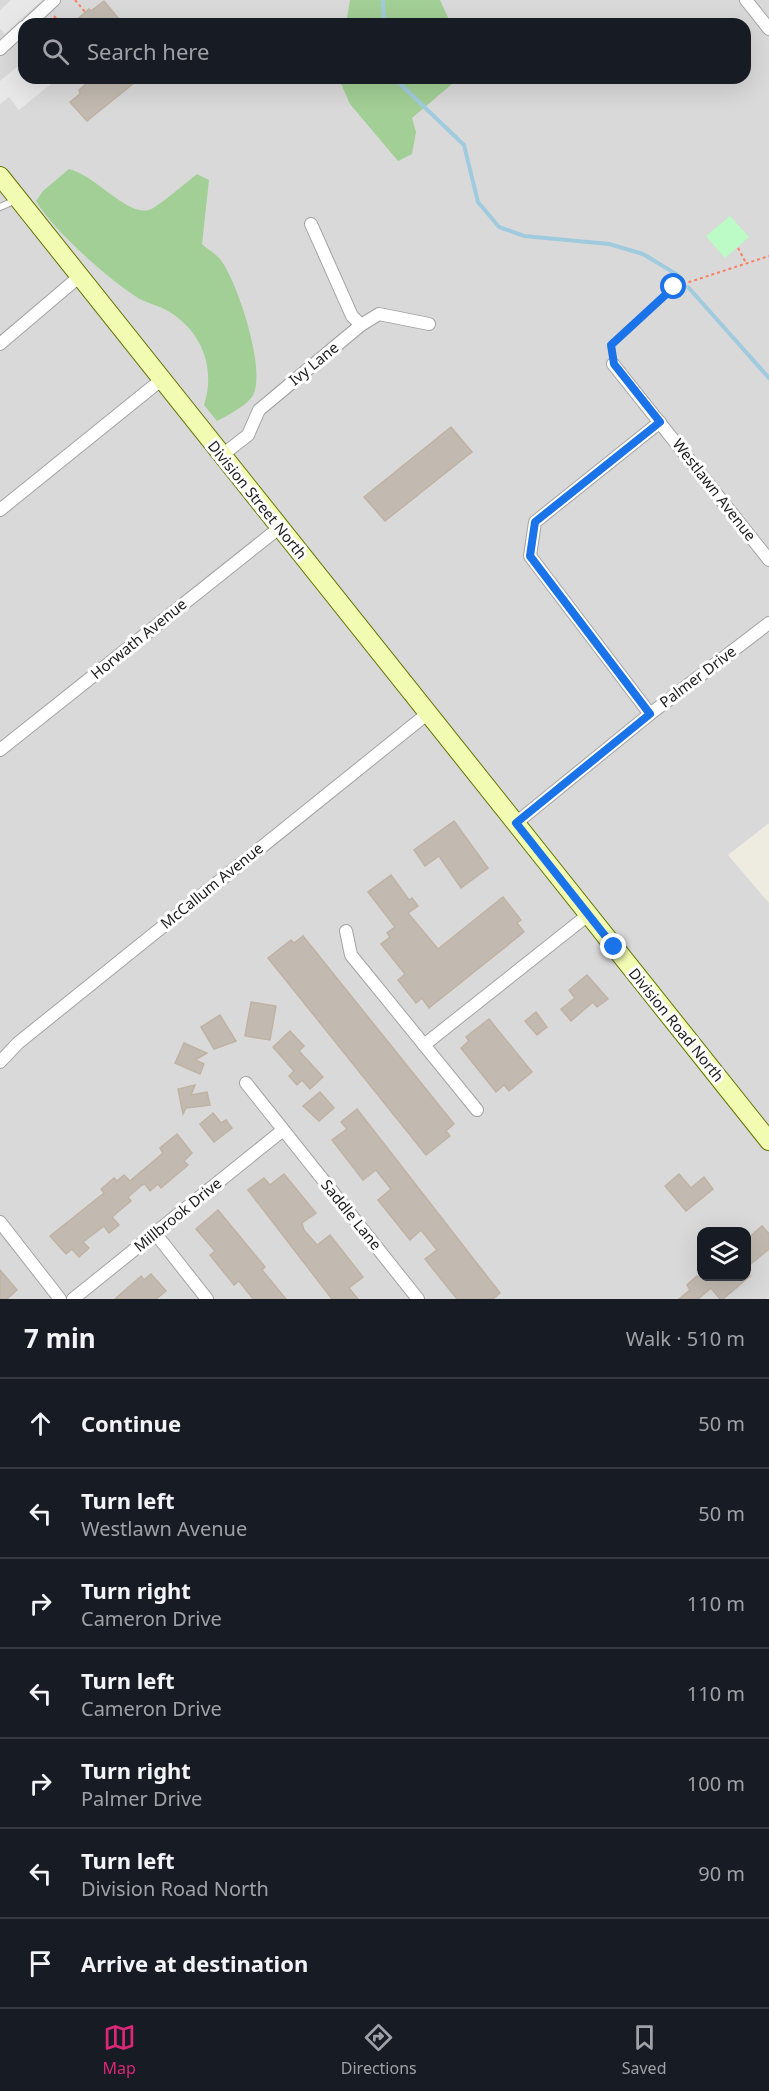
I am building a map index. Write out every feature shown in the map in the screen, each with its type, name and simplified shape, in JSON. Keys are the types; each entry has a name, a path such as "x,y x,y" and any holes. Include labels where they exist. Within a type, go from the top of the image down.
{"main road":[{"name":"Division Street North","path":"0,176 221,456 516,823"},
{"name":"Division Road North","path":"516,823 769,1141"}],"street":[{"path":"34,18 54,0"},
{"path":"746,0 769,29"},
{"path":"0,49 18,32"},
{"path":"311,224 352,316 362,325"},
{"path":"0,344 80,276"},
{"name":"Ivy Lane","path":"221,456 248,435 259,410 362,325 379,314 429,324"},
{"name":"Westlawn Avenue","path":"614,364 769,560"},
{"path":"0,510 161,380"},
{"path":"650,714 530,556 535,522 660,422"},
{"name":"Horwath Avenue","path":"0,750 279,528"},
{"name":"Palmer Drive","path":"516,823 650,714 769,623"},
{"name":"McCallum Avenue","path":"0,1062 18,1043 427,714"},
{"path":"424,1045 588,915"},
{"path":"346,931 351,955 477,1110"},
{"name":"Saddle Lane","path":"246,1083 418,1299"},
{"name":"Millbrook Drive","path":"73,1299 283,1130"},
{"path":"0,1222 60,1299"},
{"path":"155,1233 207,1299"}],"lane":[{"path":"0,207 19,199"}],"path":[{"path":"75,0 86,13"},
{"path":"738,248 746,263"},
{"path":"614,364 611,345 674,287 769,256"}],"shaded area":[{"path":"0,0 769,0 769,823 728,855 769,903 769,1297 766,1299 0,1299"},
{"path":"11,0 42,0 22,18 18,18 18,22 5,34 0,28 0,10"},
{"path":"18,66 18,84 51,84 19,110 9,97 0,104 0,81"}],"green space":[{"path":"350,0 440,0 448,18 347,18"},
{"path":"341,84 452,84 412,118 416,132 412,154 398,161 350,104"},
{"path":"69,169 89,179 131,207 140,210 153,208 197,174 209,180 202,244 220,259 242,306 256,368 256,385 249,401 217,421 204,405 208,378 207,365 203,352 190,329 168,311 139,298 109,277 67,239 44,213 36,201 43,191"},
{"path":"730,216 749,237 725,258 706,236"}],"building":[{"path":"104,1 118,18 79,18 89,9 91,11"},
{"path":"86,84 133,84 87,121 70,102 80,94 79,90"},
{"path":"451,427 472,452 385,521 364,497"},
{"path":"454,821 488,868 461,888 439,856 425,866 414,850"},
{"path":"391,875 409,900 412,898 418,906 408,913 438,949 503,897 521,920 517,923 524,932 429,1008 422,998 416,1003 398,980 405,974 381,944 390,937 387,933 395,927 368,892"},
{"path":"303,936 454,1124 446,1131 450,1136 426,1155 268,958 291,940 294,943"},
{"path":"587,975 608,999 597,1007 593,1002 571,1021 561,1009 575,998 569,990"},
{"path":"251,1002 276,1006 270,1040 245,1036"},
{"path":"536,1012 547,1027 537,1035 525,1021"},
{"path":"220,1015 236,1041 214,1049 201,1027"},
{"path":"489,1019 532,1072 509,1091 504,1085 496,1092 461,1048 469,1041 466,1037"},
{"path":"290,1031 304,1046 299,1051 323,1077 310,1089 302,1080 297,1085 289,1076 294,1071 273,1047"},
{"path":"184,1043 207,1053 195,1060 204,1064 200,1074 175,1063"},
{"path":"195,1085 191,1095 207,1092 210,1105 186,1108 183,1114 178,1089"},
{"path":"320,1092 334,1108 319,1121 303,1106"},
{"path":"357,1109 500,1293 493,1299 457,1299 425,1259 437,1250 421,1230 410,1240 378,1200 391,1189 376,1170 363,1180 332,1140 347,1129 341,1122"},
{"path":"213,1113 221,1123 226,1120 232,1128 214,1142 200,1124"},
{"path":"177,1134 192,1153 184,1161 188,1165 161,1188 158,1184 150,1191 145,1184 142,1185 128,1197 131,1201 112,1217 119,1225 109,1233 104,1226 83,1242 89,1248 79,1257 72,1249 66,1254 50,1236 104,1193 101,1189 114,1178 117,1181 124,1175 130,1181 163,1153 160,1148"},
{"path":"284,1174 316,1213 302,1223 304,1230 317,1245 330,1235 363,1277 349,1288 358,1299 332,1299 248,1190 264,1178 270,1185"},
{"path":"679,1174 691,1188 704,1177 713,1189 686,1211 665,1186"},
{"path":"218,1210 265,1267 262,1270 286,1299 253,1299 239,1281 234,1285 210,1255 215,1251 196,1229"},
{"path":"762,1226 769,1234 769,1249 751,1264 751,1236"},
{"path":"0,1270 17,1290 7,1299 0,1299"},
{"path":"151,1274 166,1291 156,1299 115,1299 141,1276 144,1280"},
{"path":"697,1276 697,1281 744,1281 723,1299 720,1299 711,1288 698,1299 679,1299 690,1290 687,1285"}],"waterway":[{"path":"383,0 384,18"},
{"path":"400,84 464,145 478,202 499,227 524,236 609,244 643,254 682,280"},
{"path":"688,287 769,378"}],"route":[{"path":"614,947 516,823 650,714 530,556 535,522 660,422 614,364 611,345 674,287"}]}
